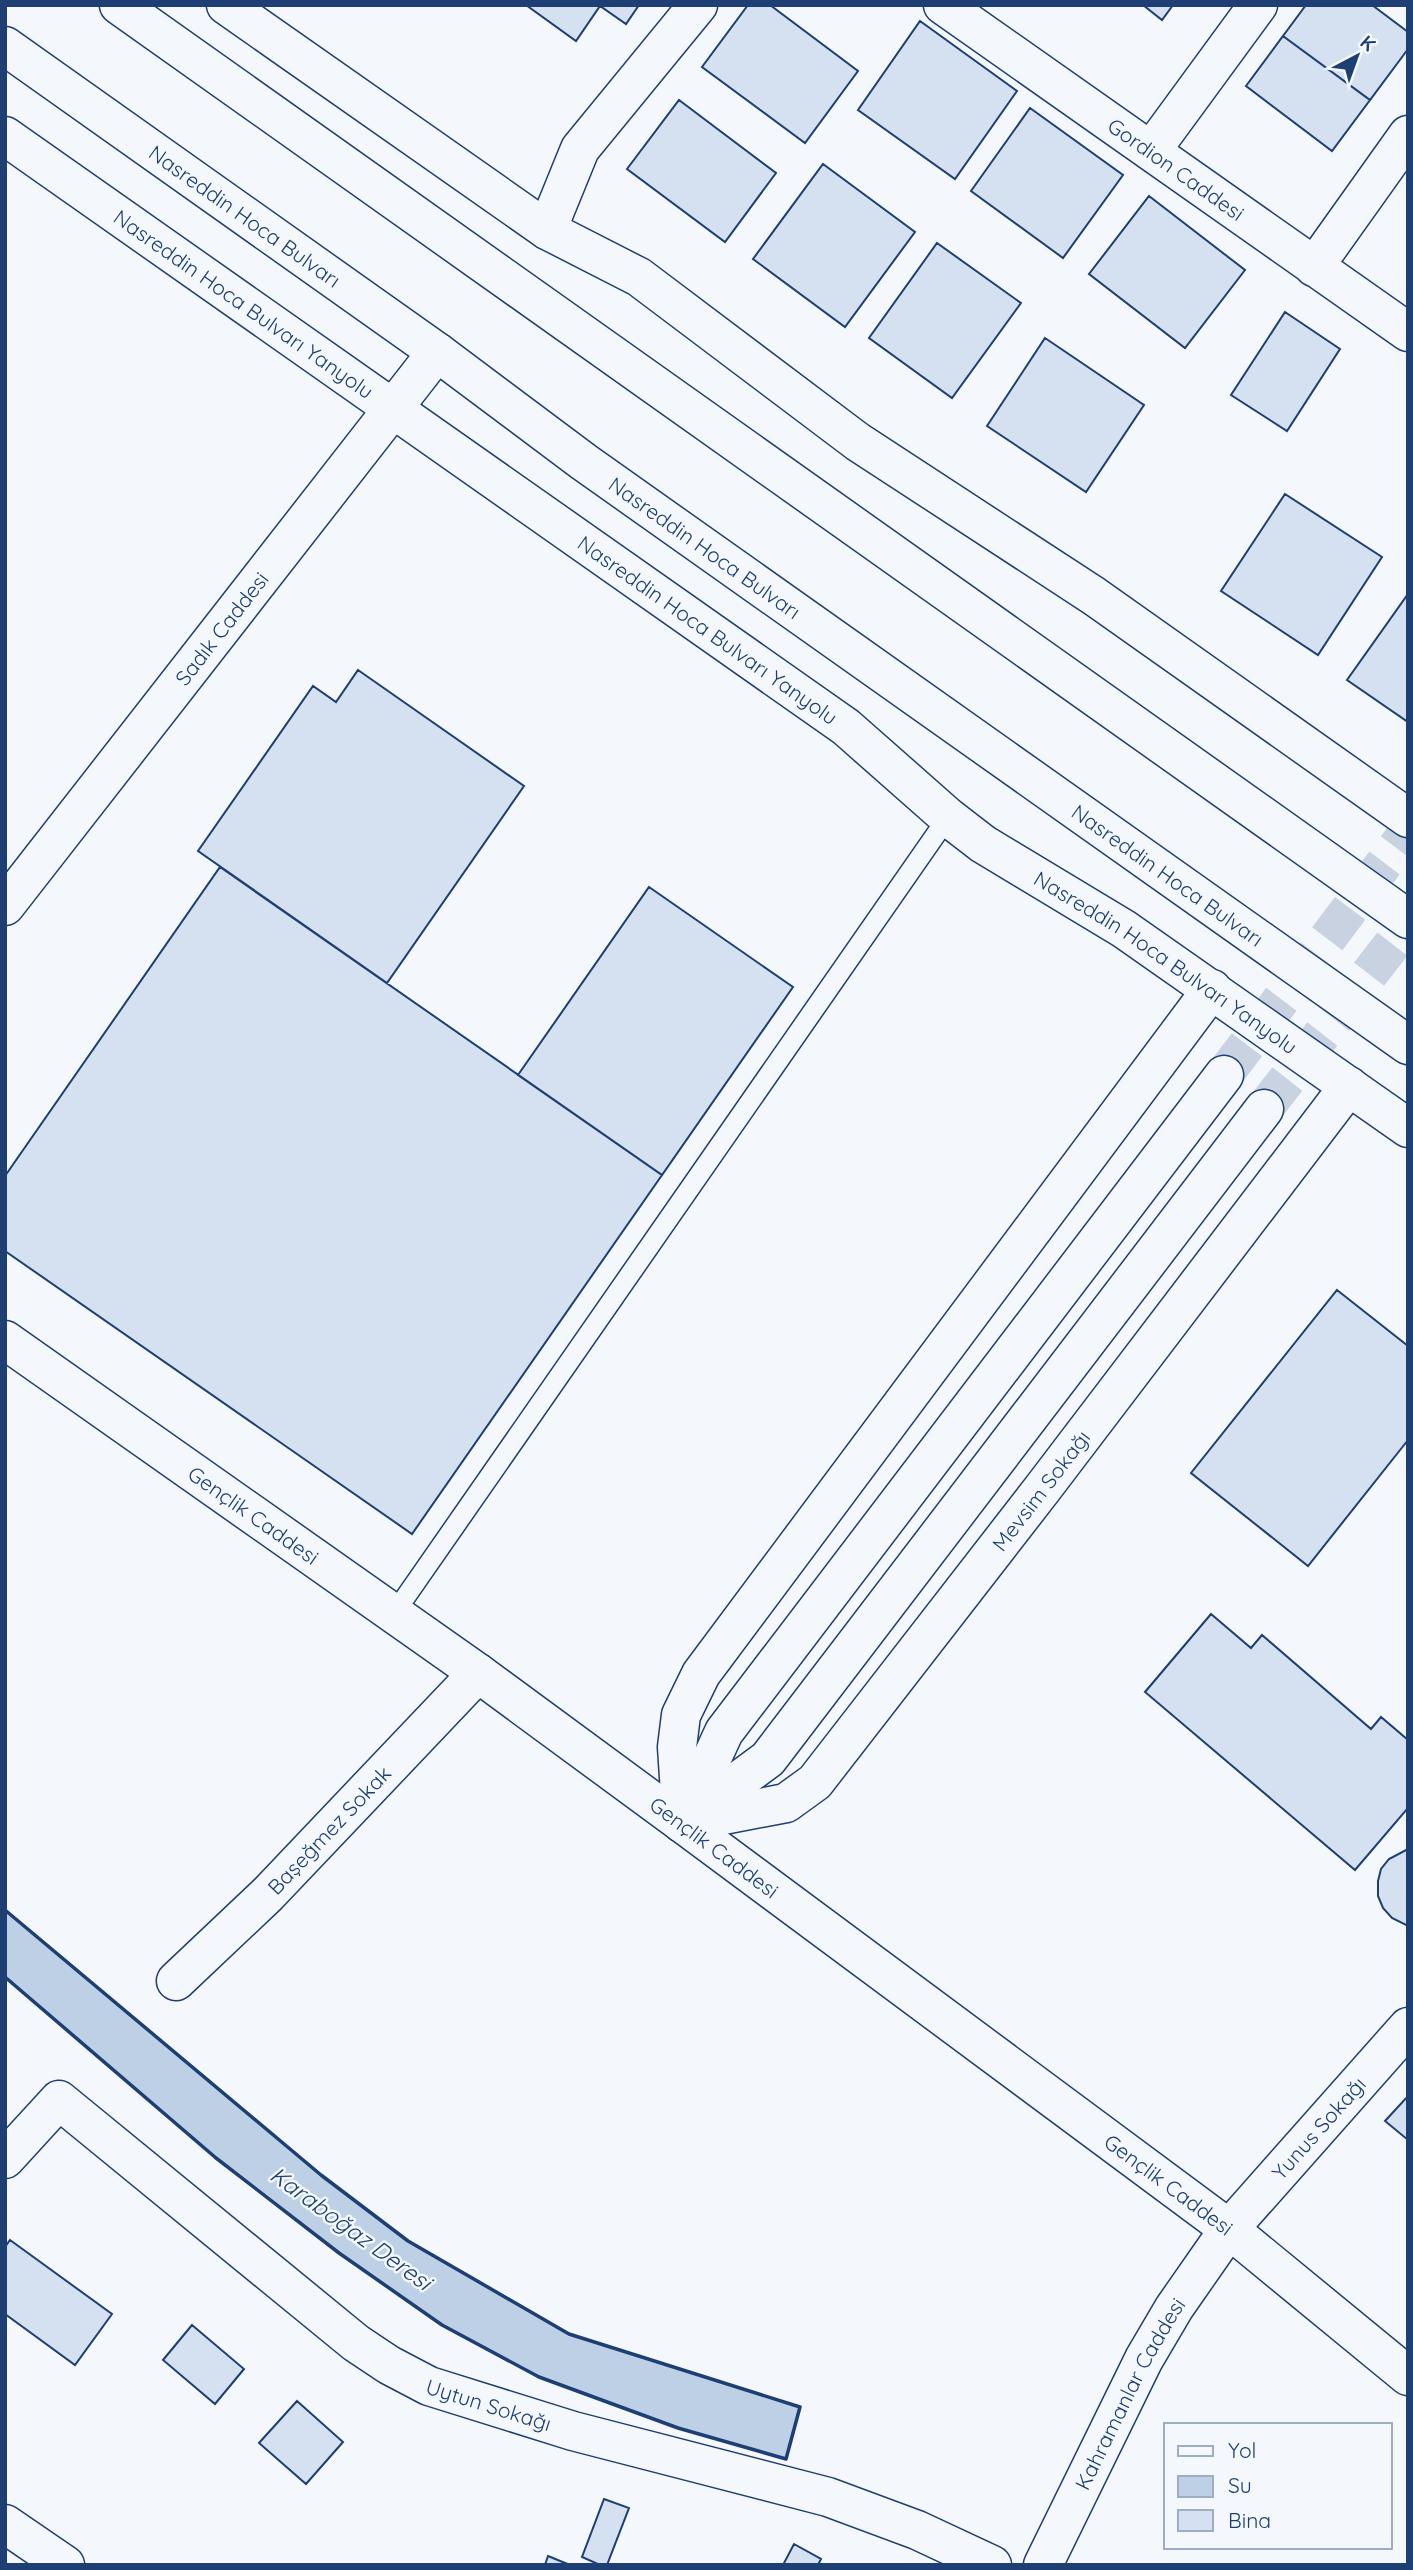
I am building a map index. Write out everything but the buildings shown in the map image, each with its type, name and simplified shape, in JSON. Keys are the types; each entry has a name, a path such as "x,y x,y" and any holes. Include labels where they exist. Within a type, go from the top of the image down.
{"main road":[{"path":"119,5 1408,919"},
{"path":"226,5 547,230 639,277 858,442 1094,596 1408,818"},
{"path":"547,230 579,149 698,5"},
{"name":"Gordion Caddesi","path":"943,5 1408,332"},
{"path":"1151,151 1258,5"},
{"name":"Nasreddin Hoca Bulvarı","path":"5,47 437,352 584,462 1408,1045"},
{"path":"1314,267 1408,135"},
{"name":"Nasreddin Hoca Bulvarı Yanyolu","path":"5,136 846,727 948,817 983,844 1124,929 1408,1128"},
{"name":"Sadık Caddesi","path":"5,906 437,352"},
{"path":"682,1823 677,1747 681,1715 701,1674 1212,989"},
{"path":"682,1823 724,1732 1224,1075"},
{"name":"Mevsim Sokağı","path":"682,1823 786,1803 815,1782 1043,1489 1349,1086"},
{"path":"682,1823 768,1759 1264,1109"},
{"name":"Gençlik Caddesi","path":"5,1340 478,1673 682,1823 1229,2229 1408,2376"},
{"name":"Başeğmez Sokak","path":"176,1981 268,1894 478,1673"},
{"name":"Yunus Sokağı","path":"1229,2229 1408,2027"},
{"name":"Uytun Sokağı","path":"5,2159 59,2100 356,2343 388,2365 429,2386 573,2431 828,2497 917,2530 992,2565"},
{"name":"Kahramanlar Caddesi","path":"1043,2565 1144,2360 1174,2308 1229,2229"},
{"path":"5,2524 65,2565"}],"lane":[{"path":"393,1615 948,817"}],"water":[{"name":"Karaboğaz Deresi","path":"5,1910 321,2175 408,2241 569,2334 800,2407 786,2459 678,2428 539,2377 442,2325 339,2253 216,2158 5,1977"}],"tunnel":[{"path":"1224,1075 1408,832"},
{"path":"1264,1109 1408,924"}],"wall":[{"path":"5,1910 321,2175 408,2241 569,2334 800,2407 786,2459 678,2428 539,2377 442,2325 339,2253 216,2158 5,1977"}]}
